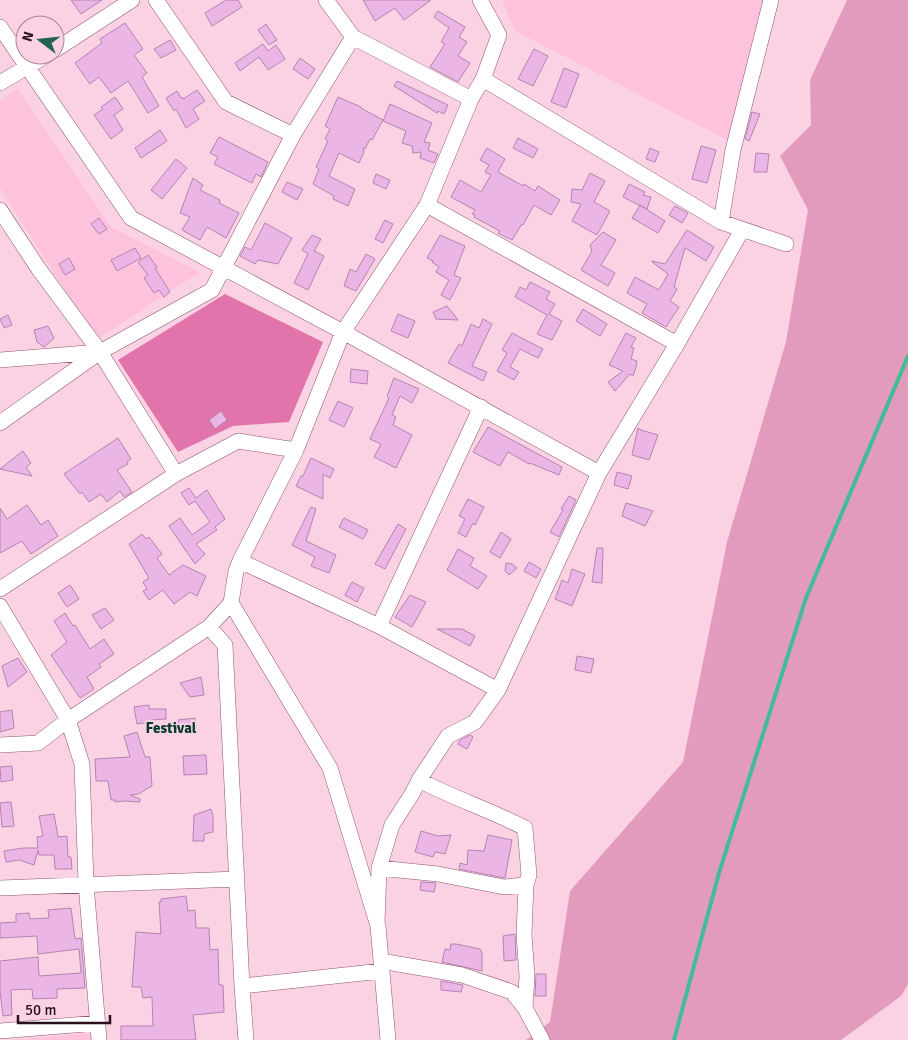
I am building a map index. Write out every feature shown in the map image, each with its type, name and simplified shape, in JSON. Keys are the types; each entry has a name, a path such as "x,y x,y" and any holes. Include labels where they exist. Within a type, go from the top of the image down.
{"street":[{"path":"65,44 132,0"},
{"path":"156,0 226,102 293,135"},
{"path":"326,0 353,38 470,98"},
{"path":"0,745 38,743 68,720 209,627 231,603 236,571 240,561 296,450 343,332 427,205 470,98 483,79 499,35 480,0"},
{"path":"721,222 733,150 770,0"},
{"path":"0,27 131,218 482,407 600,473"},
{"path":"0,423 100,352 212,290 293,135 353,38"},
{"path":"0,83 32,65"},
{"path":"483,79 721,222 786,244"},
{"path":"427,205 677,344"},
{"path":"0,210 38,268 100,352 176,474"},
{"path":"388,1040 377,923 378,868 392,825 448,736 475,722 498,690 600,473 742,230"},
{"path":"0,360 100,352"},
{"path":"378,626 482,407"},
{"path":"0,589 176,474 238,441 296,450"},
{"path":"240,561 378,626 498,690"},
{"path":"231,603 330,768 377,923"},
{"path":"0,606 68,720 82,764 86,884 99,1040"},
{"path":"209,627 224,645 246,1040"},
{"path":"419,780 525,828 528,875 524,935 527,976 525,1008"},
{"path":"378,868 438,874 504,887 526,885"},
{"path":"0,888 237,879"},
{"path":"242,986 381,966 462,975 512,992 525,1008 542,1040"},
{"path":"0,1031 98,1023"}],"shaded area":[{"path":"502,0 765,0 727,140 515,31"},
{"path":"847,0 908,0 908,984 901,996 841,1040 526,1040 550,1022 570,891 683,762 727,542 786,342 808,210 780,156 811,125 810,80"},
{"path":"18,89 111,227 200,272 96,340 0,188 0,101"},
{"path":"225,294 323,342 289,422 233,426 178,452 118,360"},
{"path":"95,1033 96,1040 10,1040"}],"building":[{"path":"71,0 102,0 81,14"},
{"path":"226,0 238,0 242,7 212,26 205,13"},
{"path":"363,0 431,0 404,20 395,8 375,21"},
{"path":"438,11 465,27 459,37 467,42 458,56 470,63 458,82 430,67 445,44 441,42 449,28 434,17"},
{"path":"125,23 143,49 134,55 147,73 142,77 159,106 148,113 128,81 111,93 99,77 90,84 75,63 102,43 100,39"},
{"path":"266,24 277,40 269,45 258,30"},
{"path":"170,40 176,50 161,58 154,49"},
{"path":"263,44 268,51 276,45 285,59 268,70 259,57 240,71 235,63"},
{"path":"534,49 548,56 533,86 518,79"},
{"path":"300,58 315,69 308,79 293,69"},
{"path":"564,68 579,74 566,108 551,102"},
{"path":"397,81 448,105 444,114 438,111 437,113 394,86"},
{"path":"197,90 205,101 193,109 199,119 186,128 176,109 174,111 166,98 177,91 183,99"},
{"path":"115,97 123,109 114,115 123,130 111,139 94,115 103,109 101,107"},
{"path":"338,97 361,107 383,120 372,140 370,139 365,149 363,148 364,152 359,163 339,153 329,176 355,189 348,206 333,199 334,196 313,184 319,169 316,167 328,141 325,139 330,129 325,126"},
{"path":"390,104 432,123 424,142 430,143 428,150 438,154 434,163 420,158 421,152 413,153 412,146 402,143 406,131 383,121"},
{"path":"752,112 760,114 749,141 745,139"},
{"path":"160,130 167,141 141,158 135,148"},
{"path":"219,137 268,162 261,177 256,174 252,183 214,164 218,157 210,153"},
{"path":"518,138 538,149 533,158 513,148"},
{"path":"701,146 716,150 707,183 692,179"},
{"path":"487,148 505,159 498,172 535,191 538,186 560,200 551,215 534,205 512,240 474,217 475,215 472,214 475,210 451,197 460,180 481,192 491,175 485,172 489,165 480,160"},
{"path":"650,148 659,152 655,162 646,159"},
{"path":"756,153 769,154 767,172 754,172"},
{"path":"176,159 187,168 162,199 151,190"},
{"path":"590,173 605,181 594,202 610,211 597,235 572,221 581,204 571,202 572,189 582,190"},
{"path":"376,174 390,180 386,189 373,183"},
{"path":"193,178 203,185 200,190 220,200 219,203 239,213 226,238 207,227 200,240 182,230 190,217 180,213"},
{"path":"287,182 303,189 297,200 282,192"},
{"path":"629,184 645,192 643,195 651,197 647,209 623,197"},
{"path":"640,205 665,221 658,233 632,218"},
{"path":"675,206 688,213 682,223 669,215"},
{"path":"99,218 107,229 99,234 91,224"},
{"path":"385,220 393,224 383,243 375,239"},
{"path":"265,223 292,238 278,264 258,260 255,264 240,256 245,247 251,250"},
{"path":"687,230 714,247 706,261 685,248 674,287 677,289 670,301 679,307 666,327 642,313 647,304 627,293 635,277 659,290 668,274 652,261 665,264"},
{"path":"603,232 616,240 601,265 615,273 608,286 581,270 592,251 590,245"},
{"path":"312,235 321,239 314,251 324,256 308,290 294,283 308,254 302,250"},
{"path":"440,235 465,246 454,275 461,278 450,300 441,295 449,280 436,272 439,267 427,258"},
{"path":"135,248 141,258 117,271 111,260"},
{"path":"366,254 375,259 356,291 344,286 350,269 356,272"},
{"path":"148,255 157,267 155,268 170,292 164,297 159,290 154,293 144,278 148,275 138,262"},
{"path":"69,258 75,269 65,275 59,264"},
{"path":"530,282 550,292 546,299 555,304 549,314 562,321 552,340 537,334 547,315 515,297 520,287 526,290"},
{"path":"447,306 458,320 436,319 433,312"},
{"path":"583,309 607,324 600,336 576,321"},
{"path":"398,314 415,321 408,338 391,331"},
{"path":"8,315 12,325 4,328 0,319"},
{"path":"483,319 492,324 472,366 487,372 483,381 448,363 459,344 462,346 471,324 479,328"},
{"path":"48,326 54,338 44,347 37,342 34,330"},
{"path":"512,333 543,349 538,358 520,349 510,367 519,372 514,380 497,371 507,353 502,350"},
{"path":"626,333 636,338 631,347 634,348 631,359 637,361 636,367 633,376 630,374 615,391 608,382 623,371 609,365"},
{"path":"351,369 368,371 367,384 350,382"},
{"path":"394,378 419,389 412,403 400,396 392,415 396,417 393,425 412,435 396,468 374,457 381,444 370,439 389,398 387,396"},
{"path":"338,401 353,408 344,427 329,420"},
{"path":"221,411 227,420 215,429 209,420"},
{"path":"488,427 562,467 559,475 529,464 508,452 500,466 473,452"},
{"path":"638,428 658,435 649,460 632,455"},
{"path":"118,438 131,459 127,462 128,464 117,470 132,492 124,497 120,491 107,502 101,494 89,502 64,474"},
{"path":"23,451 31,463 26,467 32,476 0,469"},
{"path":"311,458 334,469 330,478 323,474 323,499 296,486"},
{"path":"617,472 632,476 628,489 614,485"},
{"path":"189,488 196,498 207,490 225,519 215,527 217,530 196,544 205,554 195,564 169,526 180,518 192,535 210,522 195,501 189,505 181,493"},
{"path":"569,496 576,500 559,537 550,532"},
{"path":"468,499 484,507 475,525 473,523 466,537 458,533 465,519 459,516"},
{"path":"626,503 653,511 645,526 622,516"},
{"path":"27,505 41,525 48,520 58,536 31,554 22,541 0,553 0,508 7,519"},
{"path":"311,507 316,509 306,541 336,555 329,573 311,566 315,557 292,545"},
{"path":"344,518 368,530 363,539 339,527"},
{"path":"398,524 406,529 385,569 375,564"},
{"path":"501,532 511,539 500,558 490,552"},
{"path":"142,534 146,539 149,537 162,554 157,558 169,575 183,565 206,576 197,596 190,592 174,604 163,590 149,600 143,591 147,589 143,582 149,578 129,544"},
{"path":"597,548 603,548 602,583 592,582"},
{"path":"458,549 474,558 470,566 487,576 478,589 447,570"},
{"path":"529,562 541,569 536,578 524,571"},
{"path":"506,563 512,564 517,568 509,575 505,571"},
{"path":"572,569 585,574 572,606 555,599 562,580 568,583"},
{"path":"352,582 364,588 357,602 345,595"},
{"path":"70,585 79,599 67,607 58,593"},
{"path":"410,595 426,602 412,627 395,617"},
{"path":"105,608 114,620 101,629 92,615"},
{"path":"65,613 90,649 104,639 114,654 99,664 101,667 87,677 94,689 80,698 51,655 67,642 54,621"},
{"path":"437,629 462,629 475,636 470,646"},
{"path":"577,656 594,659 591,673 575,670"},
{"path":"18,658 27,672 8,687 2,666"},
{"path":"201,677 204,695 190,697 180,683"},
{"path":"149,705 149,709 166,709 166,719 151,720 151,722 137,724 134,707"},
{"path":"12,710 14,728 0,732 0,712"},
{"path":"195,718 197,731 180,733 178,720"},
{"path":"137,732 145,757 150,757 152,786 138,794 130,795 140,799 140,802 115,802 115,800 111,800 108,781 96,781 95,759 130,757 124,736"},
{"path":"470,735 473,737 467,749 458,744 460,740"},
{"path":"206,755 207,774 184,775 183,756"},
{"path":"12,766 13,780 1,782 0,767"},
{"path":"11,802 14,826 2,827 0,803"},
{"path":"211,809 213,832 204,834 204,841 193,841 194,815"},
{"path":"54,814 58,837 67,836 68,857 71,857 72,869 55,869 54,855 39,855 38,850 34,865 19,860 6,862 4,851 38,848 37,837 43,836 39,816"},
{"path":"421,831 438,836 451,835 445,854 435,852 433,857 415,852"},
{"path":"488,835 512,840 505,878 459,869 460,863 467,865 468,850 484,851"},
{"path":"421,882 436,883 434,892 420,890"},
{"path":"186,896 188,911 195,910 196,928 209,928 210,950 218,949 219,985 223,985 224,1012 193,1015 196,1040 121,1040 121,1026 153,1026 152,997 143,998 141,987 132,987 136,932 161,934 159,902 161,902 161,899"},
{"path":"71,908 75,939 81,938 85,988 57,989 57,998 33,999 32,989 11,990 12,1015 3,1016 0,991 0,961 38,957 39,976 81,973 79,949 38,954 37,936 0,938 0,923 16,922 16,914 29,913 30,919 49,918 48,910"},
{"path":"515,934 516,960 504,961 503,936"},
{"path":"451,944 480,949 482,953 482,971 442,962 445,949 450,950"},
{"path":"536,974 546,974 546,996 535,996"},
{"path":"441,981 463,985 461,992 441,990"}],"waterway":[{"path":"674,1040 719,873 806,598 908,356"}],"district":[{"name":"Festival","path":"171,728"}]}
